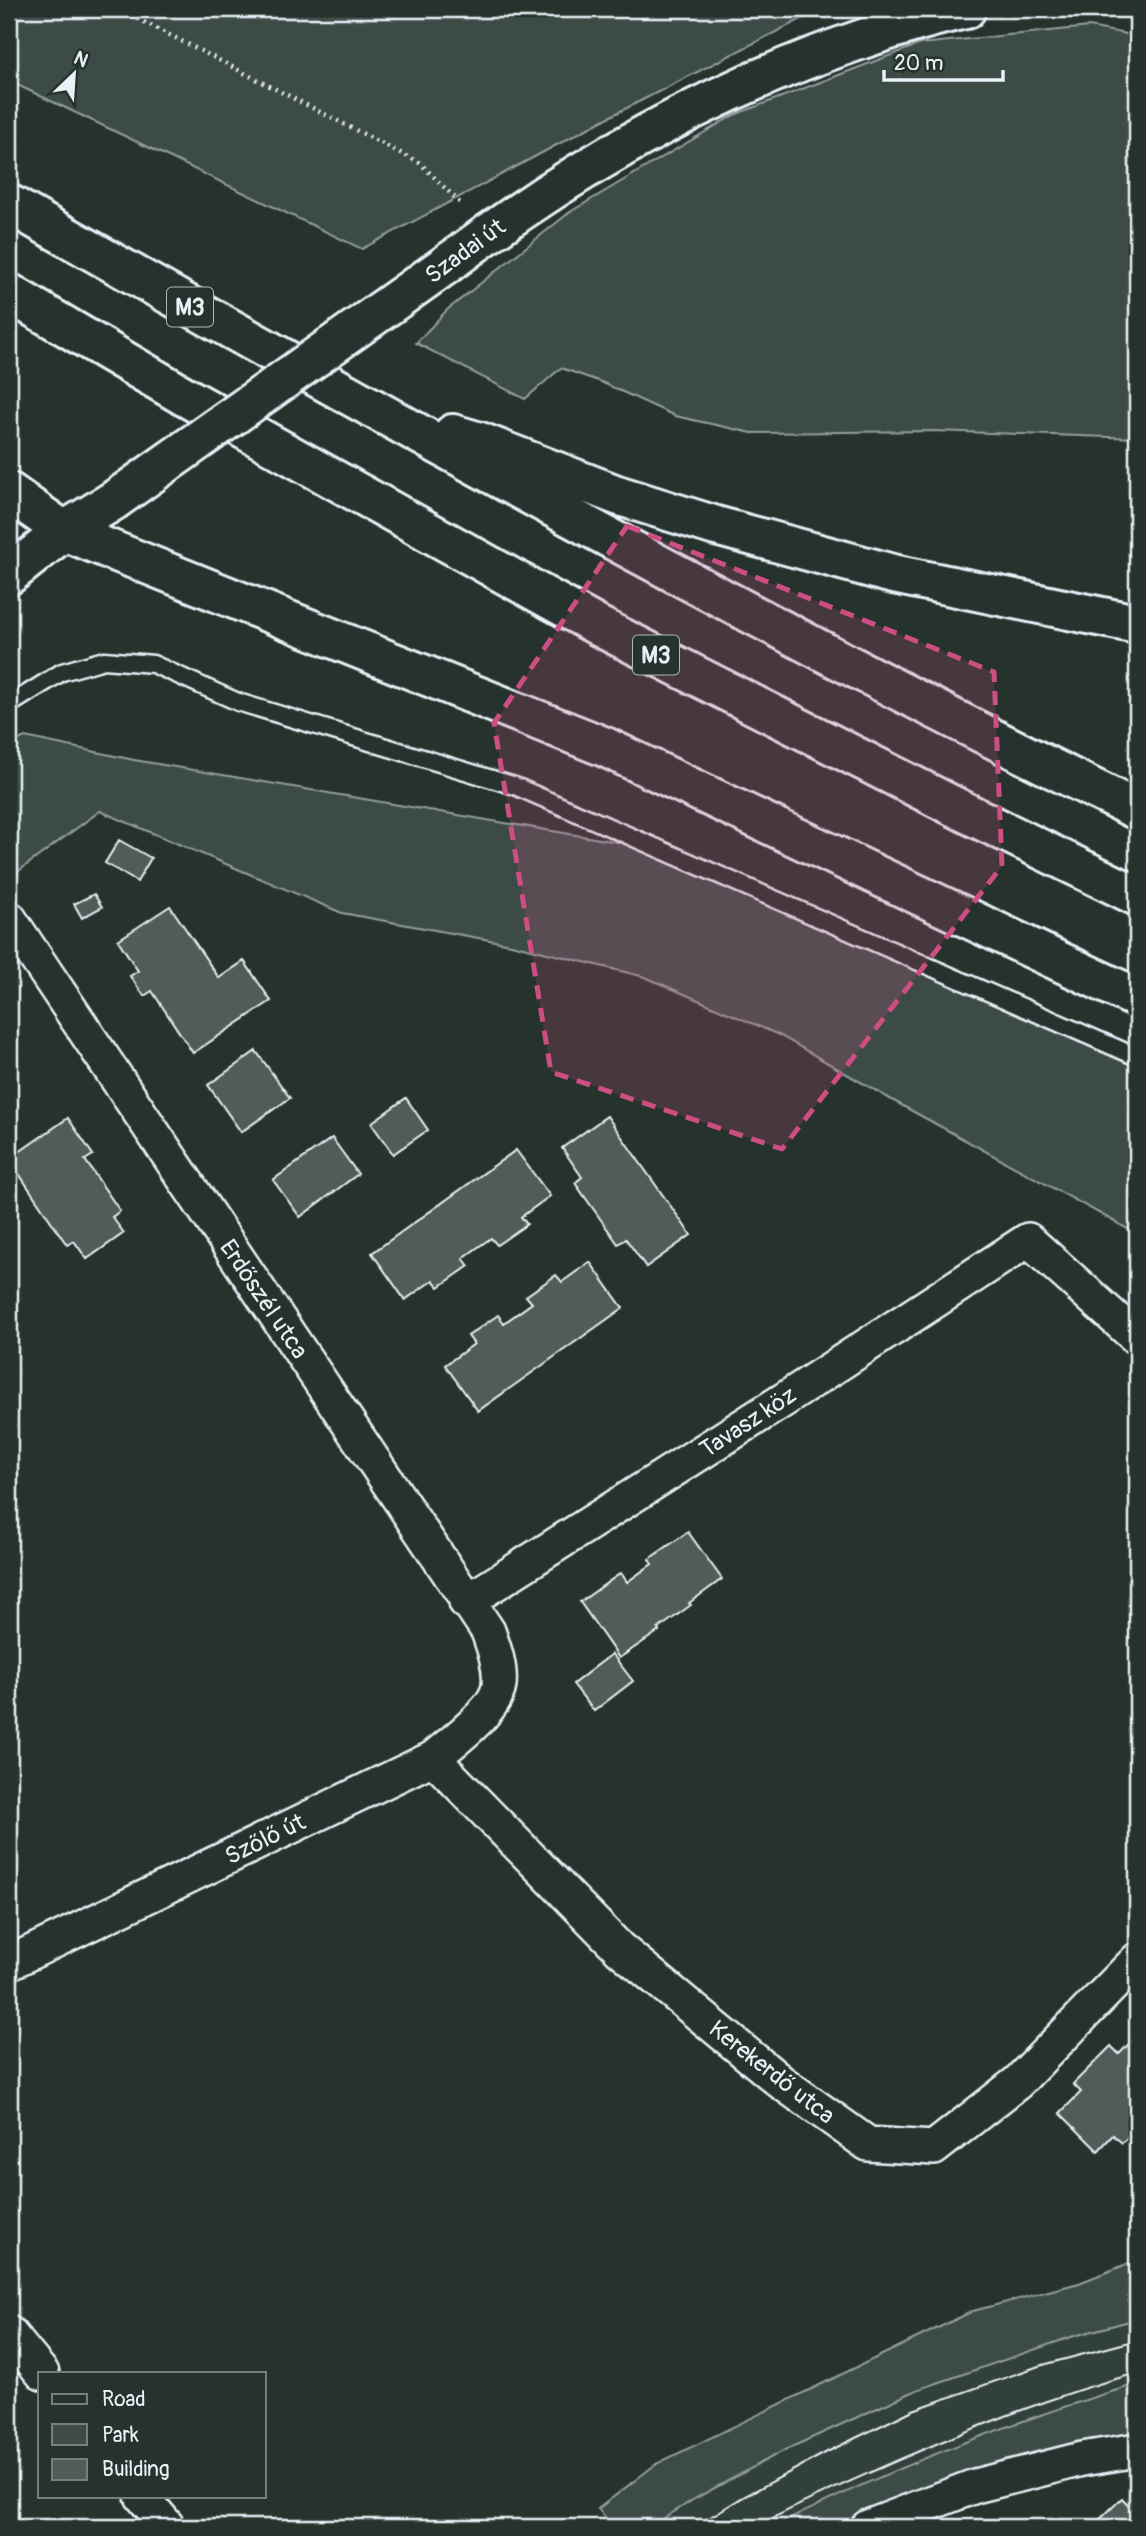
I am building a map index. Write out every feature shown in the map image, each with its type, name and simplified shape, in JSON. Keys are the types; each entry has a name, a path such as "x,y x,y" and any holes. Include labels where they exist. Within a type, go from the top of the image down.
{"main road":[{"name":"Szadai út","path":"9,575 64,531 113,501 447,264 488,232 586,169 695,108 794,63 880,33 966,9"},
{"name":"M3","path":"9,204 647,561 1028,757 1137,810"},
{"name":"M3","path":"9,293 184,396 600,627 1137,896"},
{"path":"372,409 480,442 617,495 716,526 893,574 1137,624"},
{"path":"9,492 64,531 605,747 1137,998"}],"street":[{"name":"Erdőszél utca","path":"9,918 488,1631 497,1658 500,1688"},
{"name":"Tavasz köz","path":"466,1602 1028,1241 1137,1338"},
{"name":"Szőlő út","path":"9,1963 433,1758 472,1726 489,1707 500,1688"},
{"name":"Kerekerdő utca","path":"433,1758 620,1949 780,2082 868,2144 934,2148 1018,2082 1137,1960"},
{"path":"9,2333 41,2372"},
{"path":"868,2527 975,2486 1083,2459 1137,2450"},
{"path":"144,2498 168,2527"}],"lane":[{"path":"9,705 62,672 104,660 153,664 238,702 515,786 1137,1057"}],"path":[{"path":"119,9 421,163 488,232"}],"highlighted area":[{"path":"627,526 994,672 1002,866 782,1149 551,1072 494,723"}],"shaded area":[{"path":"1137,2319 1137,2384 1073,2403 987,2434 823,2502 774,2527 650,2527 696,2498 785,2450 858,2415 985,2365"}],"green space":[{"path":"9,9 821,9 609,117 362,249 9,81"},
{"path":"1089,27 1137,36 1137,438 933,431 752,433 675,416 601,382 561,368 525,399 416,343 447,310 570,212 734,115 920,44"},
{"path":"25,737 134,760 623,843 1020,1004 1137,1060 1137,1234 779,1035 645,977 511,944 342,913 100,811 9,878 9,744"},
{"path":"1137,2260 1137,2319 1074,2336 917,2390 785,2450 696,2498 650,2527 614,2527 598,2509 656,2464 973,2311 1079,2283"},
{"path":"1137,2384 1137,2435 1122,2435 1062,2450 874,2514 845,2527 774,2527 862,2485 952,2447"}],"building":[{"path":"119,840 151,858 137,882 105,863"},
{"path":"94,894 102,907 82,918 74,904"},
{"path":"170,906 219,978 244,961 271,1001 193,1053 152,991 144,996 130,976 138,971 118,940"},
{"path":"256,1051 290,1098 241,1132 208,1085"},
{"path":"406,1098 428,1130 393,1154 371,1123"},
{"path":"607,1116 691,1235 646,1267 626,1239 618,1244 575,1183 582,1177 562,1148"},
{"path":"68,1118 93,1155 85,1160 120,1211 112,1217 124,1233 87,1259 74,1241 67,1245 9,1159"},
{"path":"332,1138 358,1174 300,1217 273,1180"},
{"path":"516,1150 550,1196 521,1217 527,1224 497,1245 491,1238 463,1258 469,1266 439,1287 433,1280 405,1300 372,1253"},
{"path":"590,1262 623,1308 478,1411 445,1365 474,1344 468,1336 498,1315 504,1323 532,1303 526,1296 556,1275 562,1282"},
{"path":"688,1532 722,1579 689,1603 691,1605 658,1629 659,1631 619,1658 580,1602 621,1573 627,1582 652,1564 649,1559"},
{"path":"612,1654 633,1681 594,1711 573,1684"},
{"path":"1137,2036 1137,2128 1122,2143 1113,2135 1098,2151 1060,2113 1081,2092 1073,2084 1111,2046 1119,2054"},
{"path":"1122,2498 1137,2514 1137,2527 1092,2527"}],"tram line":[{"path":"694,2527 827,2452 913,2410 1039,2366 1137,2340"},
{"path":"756,2527 825,2492 955,2436 1015,2412 1137,2373"}]}
